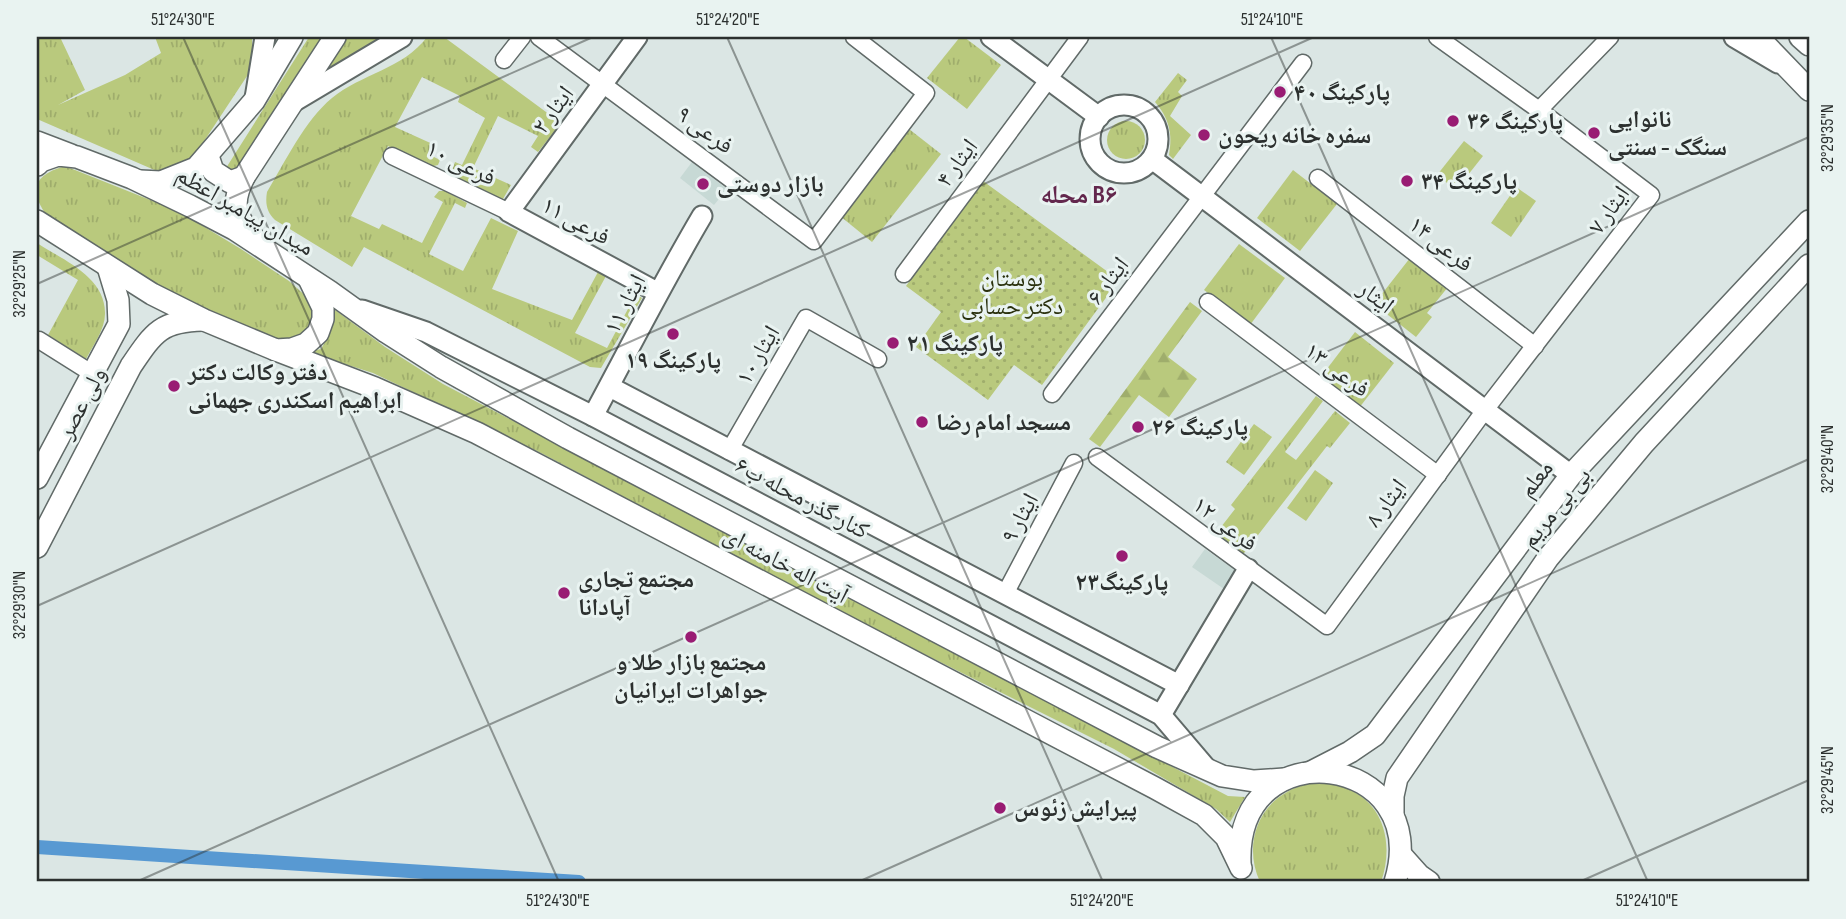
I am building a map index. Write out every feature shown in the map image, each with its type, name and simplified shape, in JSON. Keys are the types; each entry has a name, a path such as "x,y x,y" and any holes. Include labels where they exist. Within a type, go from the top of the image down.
{"main road":[{"path":"138,181 161,182 177,178 196,168 254,101 292,37"},
{"path":"265,250 245,228 238,213 235,195 335,37"},
{"path":"1758,37 1803,80"},
{"path":"1800,37 1809,45"},
{"path":"38,141 77,157"},
{"name":"میدان پیامبر اعظم","path":"37,165 58,155 77,157 138,181 234,229 308,278 323,308 323,319 318,333 306,344 292,349 276,350"},
{"path":"208,156 213,171 230,182 244,177"},
{"path":"38,222 152,294 204,320 276,350"},
{"name":"معلم","path":"1313,771 1350,752 1375,734 1571,475 1808,226"},
{"name":"بی بی مریم","path":"1393,816 1392,796 1397,778 1548,558 1644,443 1809,265"},
{"name":"ولی عصر","path":"37,478 119,324 118,300 108,267"},
{"name":"آیت اله خامنه ای","path":"308,278 441,366 568,438 1157,747 1222,776 1254,781 1284,779"},
{"name":"ولی عصر","path":"37,547 131,366 148,341 163,327 180,321 204,320"},
{"name":"آیت اله خامنه ای","path":"276,350 374,388 477,433 1204,815 1226,837 1243,875"},
{"path":"1243,875 1240,842 1247,817 1263,795 1284,779 1313,771 1337,772 1360,781 1379,796 1393,816 1400,835 1402,856 1395,882"},
{"path":"1402,856 1429,882"}],"street":[{"path":"254,101 265,37"},
{"path":"292,103 402,37"},
{"path":"504,60 522,37"},
{"name":"فرعی ۹","path":"539,37 814,241 926,93 854,37"},
{"name":"ایثار ۲","path":"509,212 637,37"},
{"path":"991,37 1099,117"},
{"name":"ایثار ۴","path":"904,274 1080,37"},
{"path":"1437,37 1539,110 1610,37"},
{"path":"1734,37 1803,80"},
{"name":"ایثار ۶","path":"1052,394 1303,63"},
{"path":"1129,105 1148,114 1157,131 1158,141 1152,159 1134,171 1113,170 1103,165 1096,157 1091,137 1099,117 1107,110 1129,105"},
{"name":"ایثار ۷","path":"1485,410 1651,195 1539,110"},
{"name":"فرعی ۱۰","path":"392,156 509,212"},
{"name":"ایثار","path":"1152,159 1571,475"},
{"name":"فرعی ۱۴","path":"1318,178 1535,346"},
{"name":"فرعی ۱۱","path":"509,212 657,292"},
{"name":"ایثار ۱۱","path":"593,416 657,292 702,216"},
{"name":"فرعی ۱۳","path":"1208,302 1438,475"},
{"name":"کنار گذر محله ب۶","path":"349,306 426,332 593,416 1161,715 1208,770"},
{"name":"ایثار ۱۰","path":"729,451 806,318 878,359"},
{"path":"40,340 93,374"},
{"path":"610,387 1179,685"},
{"name":"ایثار ۸","path":"1327,626 1485,410"},
{"name":"فرعی ۱۲","path":"1097,457 1327,626"},
{"name":"ایثار ۹","path":"1005,594 1074,463"},
{"path":"1161,715 1248,569"}],"shaded area":[{"name":"بازار دوستی","path":"692,162 727,189 714,205 680,178"},
{"path":"1205,549 1236,571 1224,589 1192,567"}],"green space":[{"path":"37,37 60,37 85,90 58,105 125,75 161,53 155,37 252,37 253,67 189,164 159,172 37,119"},
{"path":"309,37 325,37 233,175 226,168"},
{"path":"348,37 395,37 320,77"},
{"path":"427,37 444,37 561,123 538,152 531,147 538,136 498,116 473,168 511,185 503,199 498,201 453,179 451,173 455,162 462,165 485,118 458,102 460,96 422,77 395,127 437,146 432,156 440,160 438,165 429,167 388,146 351,216 379,229 382,224 422,243 443,202 434,197 439,191 445,191 467,203 465,208 455,203 429,254 463,271 491,218 518,231 492,289 572,320 598,272 606,276 575,333 607,348 636,294 642,298 601,368 590,367 364,247 352,267 275,220 268,211 267,192 296,142 322,107 343,90 406,57"},
{"path":"960,37 964,37 1001,65 967,109 927,78"},
{"path":"1178,73 1187,80 1178,92 1182,96 1170,116 1191,135 1173,159 1169,155 1169,127 1155,102"},
{"path":"1126,121 1140,126 1145,140 1140,154 1126,159 1112,154 1107,140 1112,126"},
{"path":"909,129 941,154 872,242 840,216"},
{"path":"1464,141 1483,156 1456,190 1437,175"},
{"path":"65,166 178,211 289,281 308,298 313,317 307,332 295,341 279,343 232,323 156,287 47,216 37,198 37,184 46,174"},
{"path":"1293,170 1337,204 1300,251 1257,218"},
{"name":"بوستان دکتر حسابی","path":"983,181 1119,280 1042,385 1014,365 988,400 916,347 941,312 906,286"},
{"path":"1516,187 1536,201 1511,237 1491,223"},
{"path":"37,243 81,271 91,280 103,301 103,326 86,359 48,335 78,280 37,255"},
{"path":"1239,244 1285,278 1250,325 1204,290"},
{"path":"1410,258 1448,287 1427,313 1432,317 1416,337 1374,304"},
{"path":"1190,302 1202,311 1168,357 1197,379 1169,417 1139,395 1100,447 1089,439"},
{"path":"331,307 385,347 443,384 1228,796 1245,797 1230,822 1216,809 1114,749 842,613 543,454 373,373 307,352 321,349 327,338 332,325"},
{"path":"1355,332 1394,363 1359,408 1320,378"},
{"path":"1316,396 1323,401 1285,452 1296,460 1335,411 1350,423 1330,448 1327,446 1241,557 1214,536 1235,509 1231,505"},
{"path":"1254,424 1272,437 1244,475 1226,462"},
{"path":"1315,470 1333,483 1306,521 1287,508"},
{"path":"1308,784 1330,784 1347,789 1373,807 1385,834 1387,850 1381,882 1260,882 1253,857 1253,844 1260,820 1276,800 1292,789"}],"waterway":[{"path":"37,847 579,882"}],"place":[{"name":"پارکینگ ۴۰","path":"1280,92"},
{"name":"پارکینگ ۳۶","path":"1453,121"},
{"name":"نانوایی سنگک - سنتی","path":"1594,133"},
{"name":"سفره خانه ریحون","path":"1204,135"},
{"name":"پارکینگ ۳۴","path":"1407,181"},
{"name":"بازار دوستی","path":"703,184"},
{"name":"پارکینگ ۱۹","path":"673,334"},
{"name":"پارکینگ ۲۱","path":"893,343"},
{"name":"دفتر وکالت دکتر ابراهیم اسکندری جهمانی","path":"174,386"},
{"name":"مسجد امام رضا","path":"922,422"},
{"name":"پارکینگ ۲۶","path":"1138,427"},
{"name":"پارکینگ۲۳","path":"1122,556"},
{"name":"مجتمع تجاری آپادانا","path":"564,593"},
{"name":"مجتمع بازار طلا و جواهرات ایرانیان","path":"691,637"},
{"name":"پیرایش زئوس","path":"1000,808"}],"district":[{"name":"محله B۶","path":"1079,195"}]}
